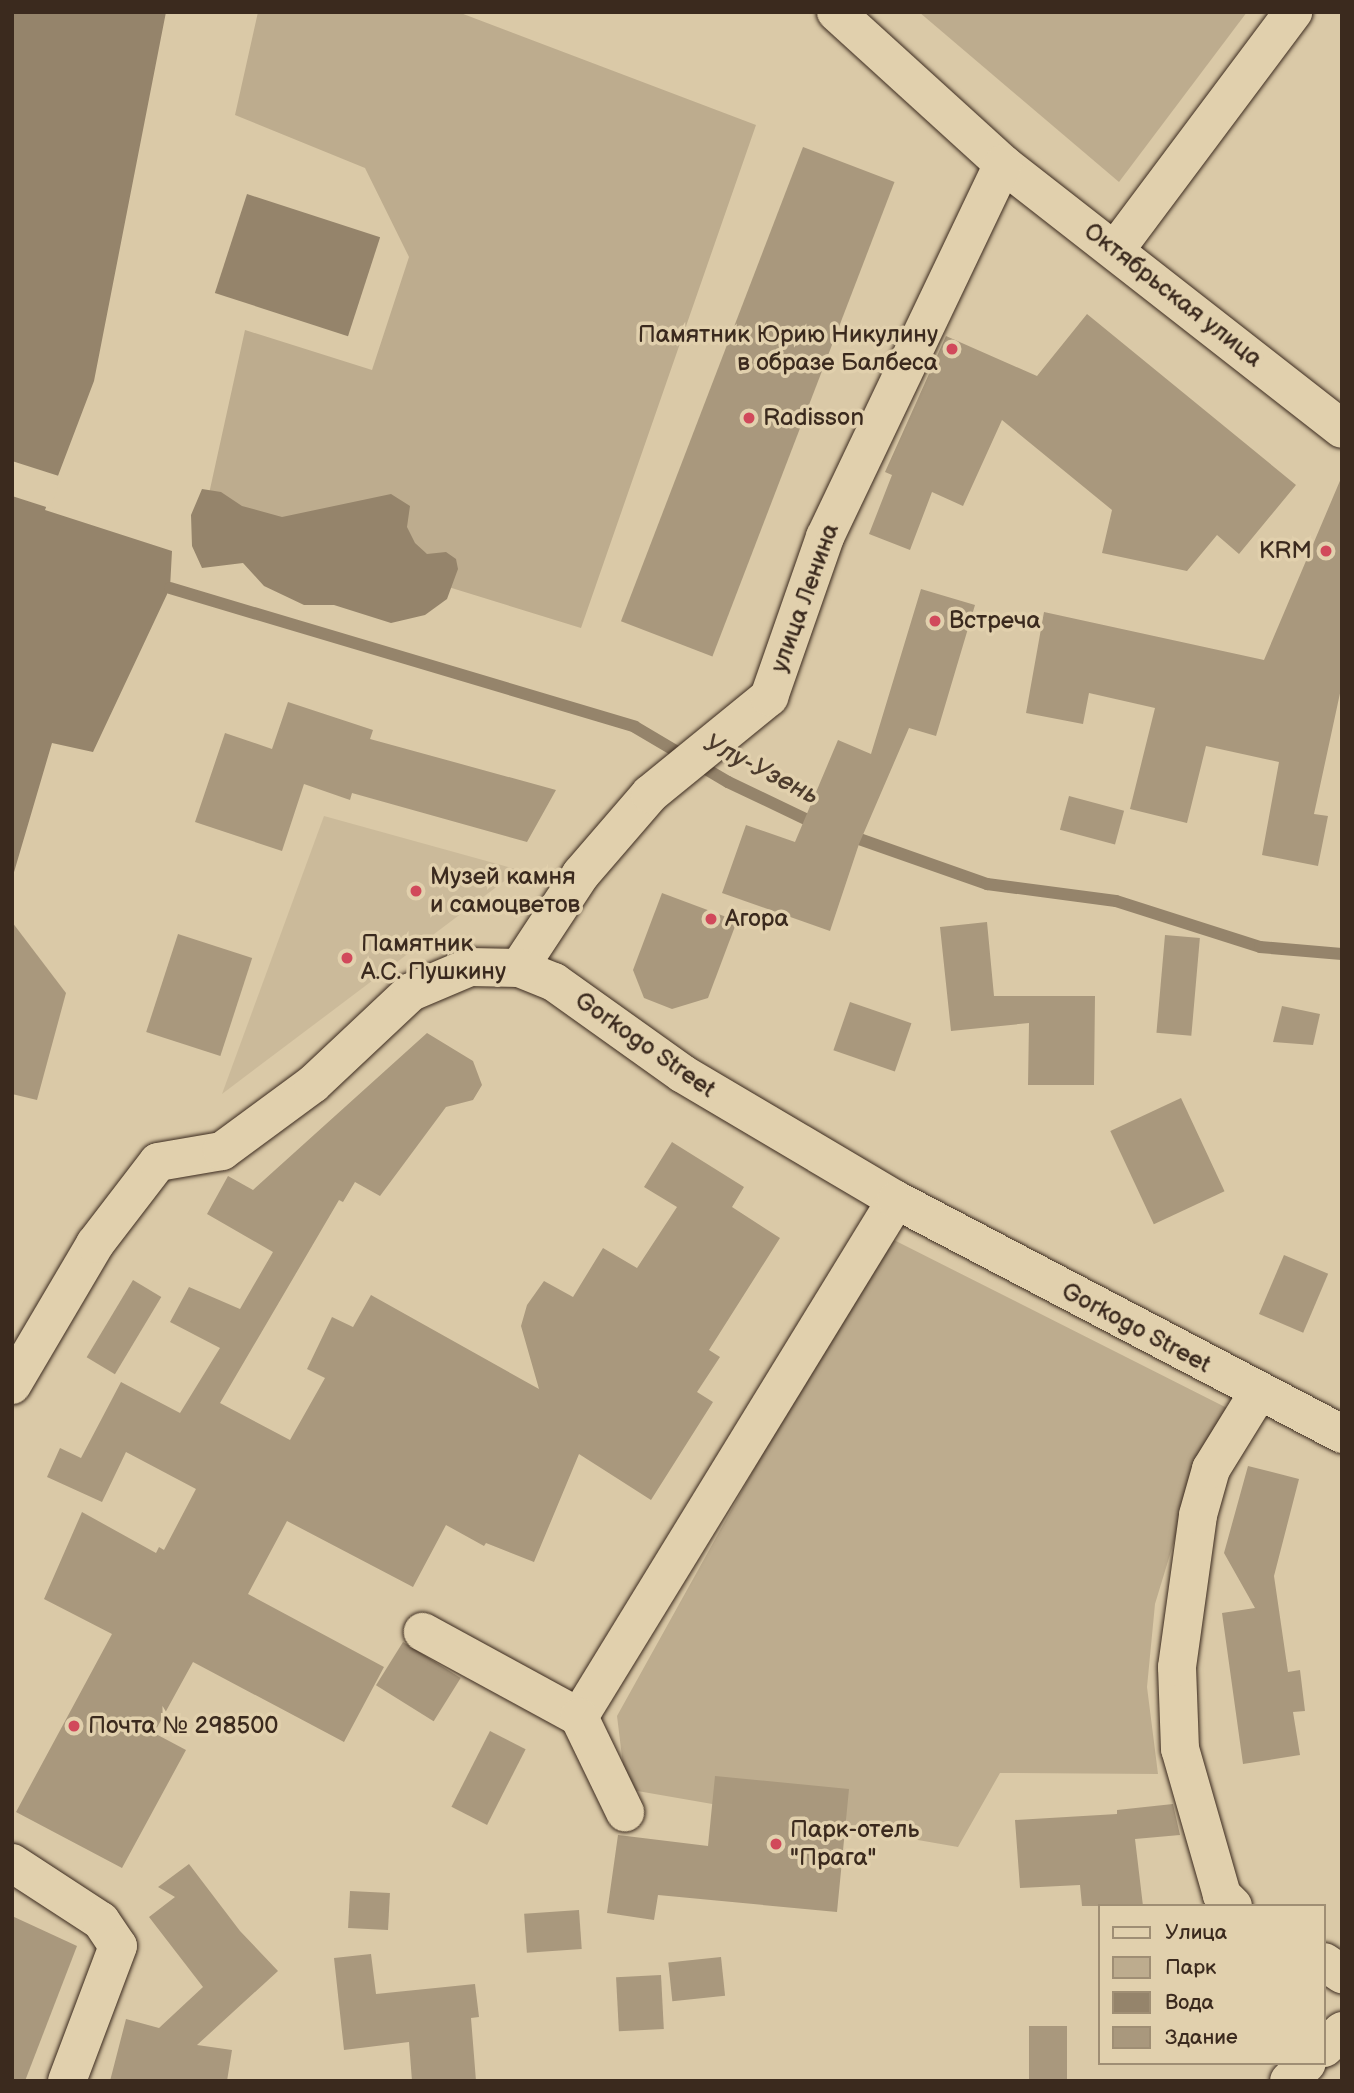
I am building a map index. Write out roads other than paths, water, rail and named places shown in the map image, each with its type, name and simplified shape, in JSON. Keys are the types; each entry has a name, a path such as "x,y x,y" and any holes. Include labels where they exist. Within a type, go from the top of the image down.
{"street":[{"name":"Октябрьская улица","path":"836,12 1003,164 1116,249 1342,429"},
{"path":"1116,249 1293,12"},
{"name":"улица Ленина","path":"519,968 581,874 650,794 716,745 769,696 825,537 1003,164"},
{"name":"Gorkogo Street","path":"12,1385 36,1350 95,1244 158,1162 222,1150 313,1084 411,992 470,967 519,968 554,982 683,1074 896,1200 1258,1393 1342,1434"},
{"path":"579,1717 896,1200"},
{"path":"1225,1902 1180,1749 1177,1667 1198,1515 1208,1480 1258,1393"},
{"path":"423,1632 579,1717 625,1812"},
{"path":"12,1863 101,1921 118,1946 67,2081"},
{"path":"1326,1963 1342,1974"},
{"path":"1326,2046 1342,2032"},
{"path":"1289,2081 1305,2065"}],"water":[{"path":"12,12 166,12 94,381 45,510 172,551 170,588 93,752 52,743 12,879"},
{"path":"247,194 380,237 348,336 215,293"},
{"path":"202,489 221,492 242,506 282,517 391,494 410,506 407,527 415,543 427,554 446,552 456,559 458,569 447,599 425,615 391,623 334,605 304,605 264,586 243,563 202,568 192,546 191,515"}],"waterway":[{"name":"Улу-Узень","path":"170,588 635,727 728,782 818,825"},
{"name":"Улу-Узень","path":"845,834 987,884 1116,901 1260,947 1342,954"}],"place":[{"name":"Памятник Юрию Никулину в образе Балбеса","path":"952,349"},
{"name":"Radisson","path":"749,418"},
{"name":"KRM","path":"1326,551"},
{"name":"Встреча","path":"935,621"},
{"name":"Музей камня и самоцветов","path":"416,891"},
{"name":"Агора","path":"711,919"},
{"name":"Памятник А.С. Пушкину","path":"347,958"},
{"name":"Почта № 298500","path":"74,1726"},
{"name":"Парк-отель \"Прага\"","path":"776,1844"}]}
